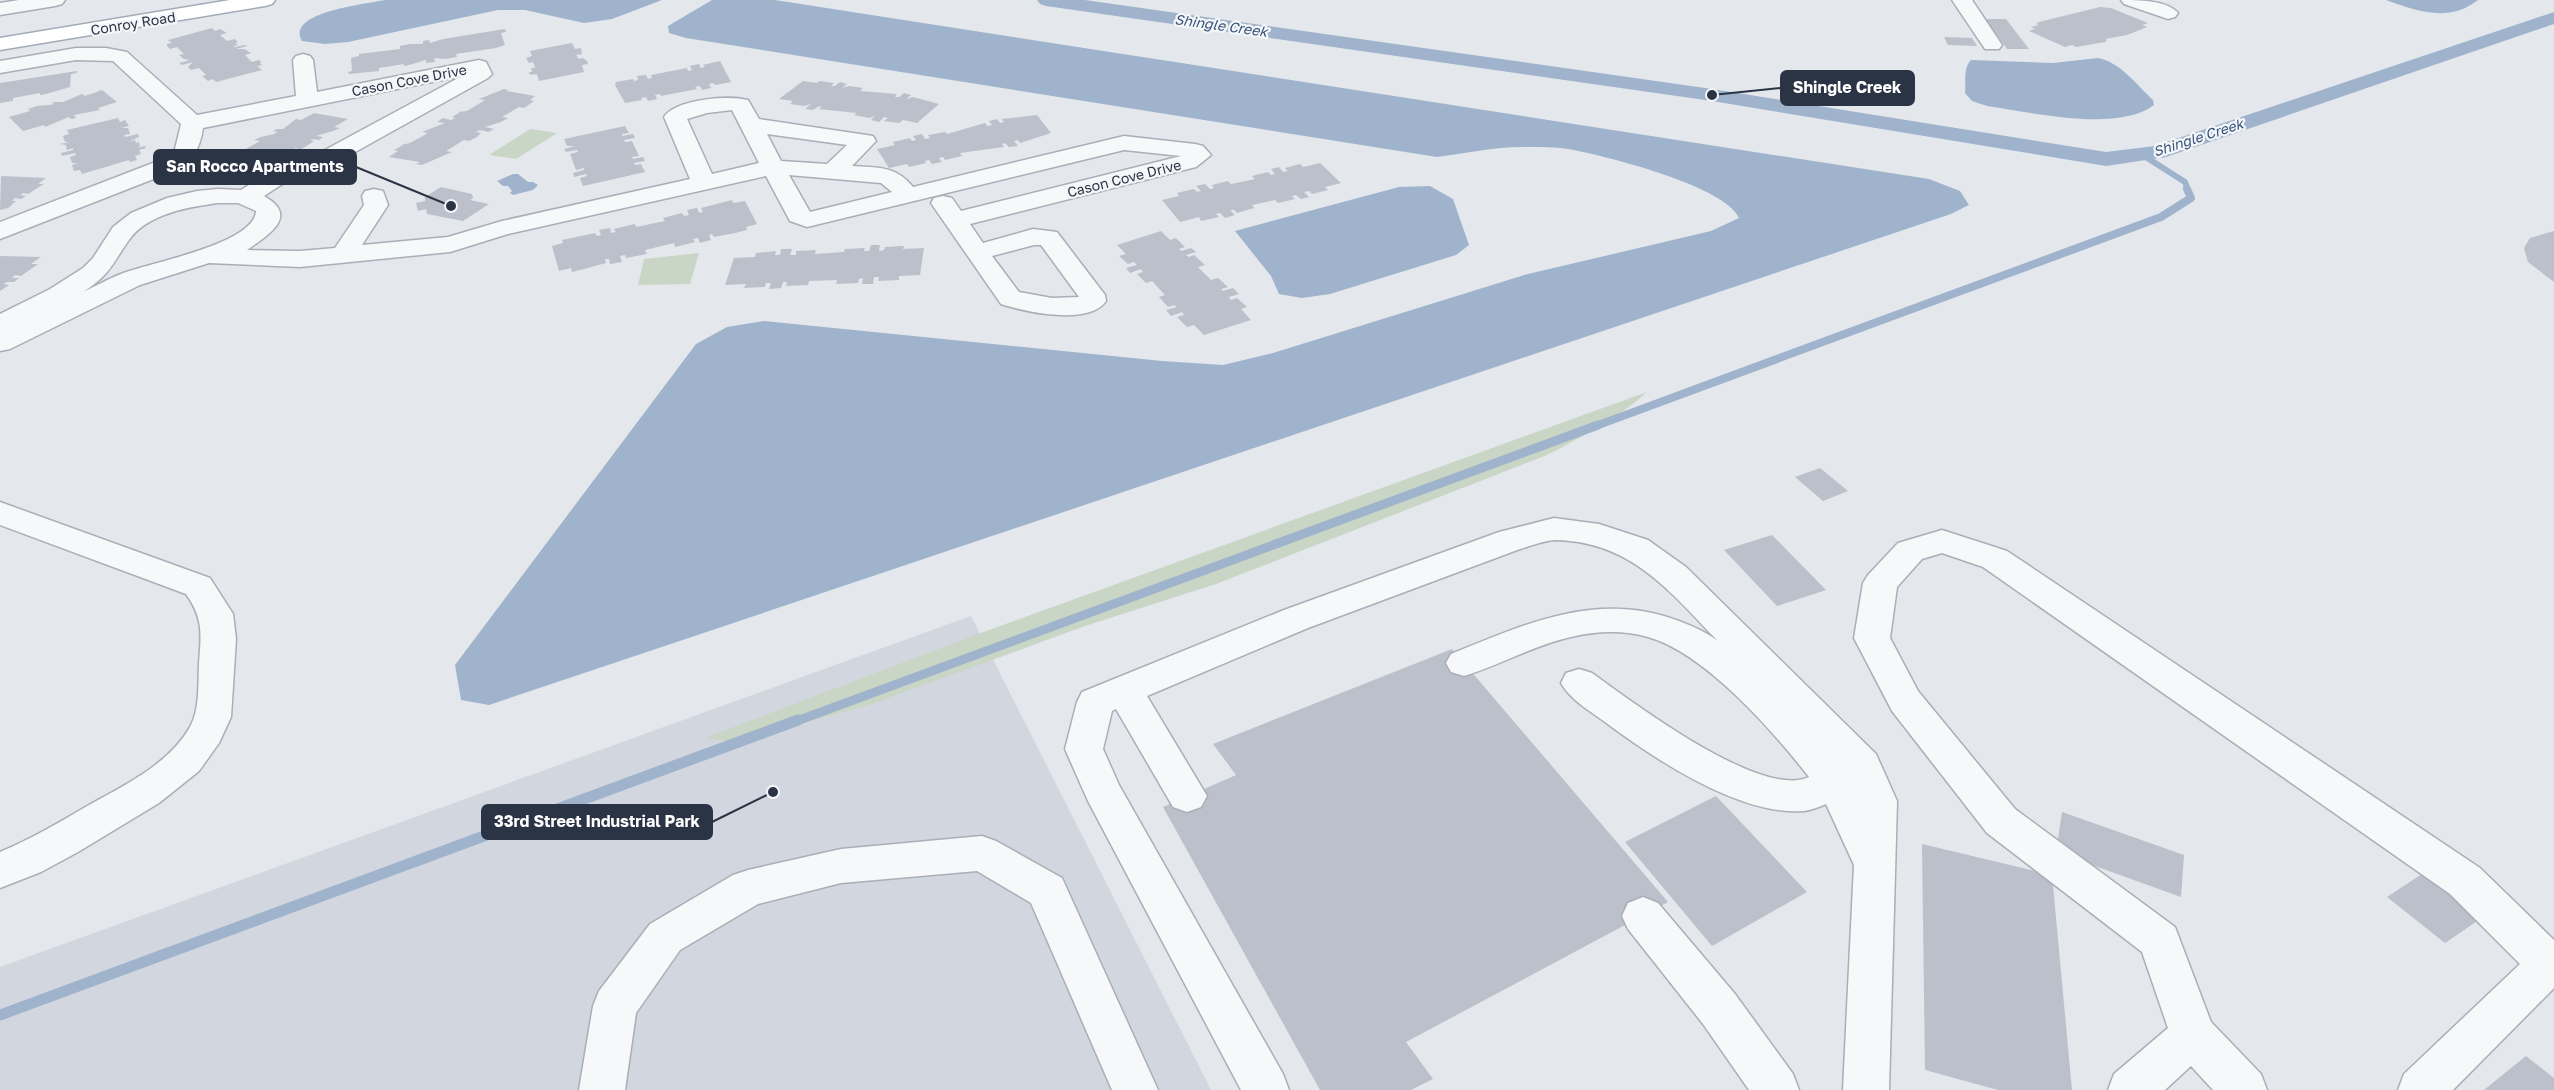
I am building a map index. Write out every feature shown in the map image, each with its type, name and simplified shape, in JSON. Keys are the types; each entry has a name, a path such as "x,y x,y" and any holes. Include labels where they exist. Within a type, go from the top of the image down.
{"main road":[{"name":"Conroy Road","path":"0,31 193,0"},
{"name":"Conroy Road","path":"0,44 265,0"}],"street":[{"path":"0,9 55,0"},
{"path":"1962,0 1992,45"},
{"path":"2131,0 2168,13"},
{"path":"0,68 84,54 106,53 120,56 192,123 188,148 183,157 0,231"},
{"path":"303,60 317,98"},
{"name":"Cason Cove Drive","path":"0,325 93,273 110,252 111,244 118,235 129,225 147,215 174,204 201,198 247,196 276,178 331,156 481,74 479,66 192,123"},
{"name":"Cason Cove Drive","path":"317,98 414,111"},
{"name":"Cason Cove Drive","path":"704,183 675,117 684,112 735,103 740,105 799,216 803,219 814,219 1127,142 1195,151 1199,155 1188,162 954,220"},
{"path":"751,125 865,141 832,172"},
{"path":"244,241 349,246 455,243 502,228 774,167 889,177 895,180 908,196"},
{"path":"933,190 977,252"},
{"path":"0,343 131,279 212,256 244,241 261,227 268,217 268,208 260,201 247,196"},
{"path":"212,256 260,259 349,246 376,206 374,196"},
{"path":"0,513 198,586 211,602 220,620 214,704 207,732 187,760 160,783 52,848 0,870"},
{"path":"1266,1090 1102,790 1084,748 1095,702 1296,619 1511,540 1554,529 1599,535 1636,548 1674,575 1862,765 1877,801 1866,1090"},
{"path":"2244,1090 2193,1035 2160,940 2001,821 1905,701 1872,638 1880,583 1910,551 1942,541 1995,559 2058,605 2465,881 2551,965 2421,1090"},
{"path":"1464,663 1530,636 1569,625 1610,620 1648,623 1688,639 1731,670 1801,741 1834,782 1875,866"},
{"path":"1579,683 1616,711 1712,772 1764,791 1789,796 1808,795 1834,782"},
{"path":"1124,690 1187,796"},
{"path":"602,1090 615,1006 665,937 748,888 841,866 982,853 1047,891 1135,1090"},
{"path":"1643,916 1719,1009 1776,1090"},
{"path":"2132,1090 2193,1035"}],"shaded area":[{"path":"971,616 1211,1090 0,1090 0,967"}],"green space":[{"path":"530,129 557,133 516,159 489,155"},
{"path":"699,253 690,284 638,285 644,259"},
{"path":"1647,392 1611,419 1547,455 1216,584 1085,626 869,705 734,742 705,738 978,634"}],"water":[{"path":"385,0 662,0 612,19 584,23 525,10 498,10 348,42 325,44 302,41 300,31 305,23 316,16 346,7"},
{"path":"712,0 775,0 1929,179 1960,191 1969,205 1951,214 489,705 461,700 455,665 696,344 727,327 764,321 1162,361 1223,365 1273,353 1528,274 1711,231 1739,218 1730,207 1713,195 1692,185 1641,167 1572,150 1517,147 1437,157 686,38 669,33 668,26"},
{"path":"2386,0 2478,0 2456,11 2433,13"},
{"path":"2098,58 2114,64 2128,75 2153,100 2154,105 2138,113 2118,118 2073,118 1987,106 1972,101 1965,93 1966,71 1971,60 2053,63"},
{"path":"518,174 528,182 538,185 533,190 513,195 508,186 503,186 497,181"},
{"path":"1430,186 1453,199 1469,245 1456,255 1330,294 1302,298 1279,294 1271,276 1235,231 1399,187"}],"building":[{"path":"2100,7 2111,8 2148,23 2142,25 2147,27 2127,35 2105,39 2107,40 2105,42 2076,47 2072,45 2065,47 2029,31 2035,29 2031,27 2039,25 2036,24 2039,22"},
{"path":"1985,19 2006,19 2029,49 2007,49"},
{"path":"212,28 215,31 220,29 227,33 220,35 227,41 235,39 238,45 233,46 247,46 236,49 244,49 251,53 245,55 252,62 259,60 262,65 257,66 262,70 216,82 213,79 208,81 202,76 206,75 199,68 191,70 188,67 193,62 182,65 179,63 190,60 179,55 184,54 177,47 170,49 167,46 172,43 168,40"},
{"path":"505,29 506,32 501,33 505,45 496,48 456,54 457,57 446,59 434,58 435,62 426,63 426,60 404,66 404,64 379,68 379,71 349,74 348,72 352,71 351,58 359,54 400,49 400,46 423,44 423,41 429,40 430,43"},
{"path":"1944,37 1972,38 1977,46 1948,45"},
{"path":"572,43 575,49 581,48 582,54 576,55 579,59 583,58 587,61 588,64 582,65 584,72 539,81 537,74 530,75 531,68 535,68 533,62 529,63 526,58 532,56 530,51"},
{"path":"720,61 731,82 709,84 711,88 702,90 700,86 695,87 697,89 661,96 660,94 655,95 657,99 648,101 646,97 625,103 615,85 616,82 638,80 637,76 646,75 648,79 652,78 651,75 687,68 688,71 692,70 690,66 699,64 701,68 705,67 703,65"},
{"path":"77,71 71,74 70,87 46,94 13,98 13,101 0,103 0,83"},
{"path":"803,81 834,83 831,86 840,82 847,84 842,88 849,86 863,88 860,91 897,94 895,97 904,93 911,95 906,99 913,97 939,104 917,123 903,120 899,123 884,121 888,118 884,117 879,122 871,120 875,116 869,118 854,115 857,113 818,109 822,107 819,106 813,110 805,109 811,104 804,106 790,104 793,101 779,99"},
{"path":"504,89 535,96 530,100 534,101 502,117 508,118 501,122 485,127 494,129 489,132 480,130 476,132 481,133 477,137 469,141 464,140 446,151 452,152 422,165 416,164 420,162 389,157 398,151 394,150 403,145 401,145 410,143 428,133 422,132 445,123 437,122 443,118 451,120 460,112 458,112 467,111 485,100 479,99"},
{"path":"102,90 117,102 98,108 100,110 74,115 76,118 69,117 45,127 44,125 23,131 9,117 30,111 28,109 37,106 63,102 82,94 85,96"},
{"path":"314,113 348,119 334,127 340,128 316,136 323,137 319,140 310,140 314,141 300,150 296,148 281,157 244,150 260,141 254,140 274,134 278,132 273,131 283,129 296,119 301,120"},
{"path":"1037,115 1051,133 1020,143 1018,140 1014,141 1018,146 1009,147 1005,143 1002,144 1004,147 960,153 962,156 945,160 943,157 939,158 942,162 932,164 929,160 925,161 926,163 909,167 907,164 889,168 877,149 895,145 893,142 910,138 912,141 916,140 913,136 922,134 925,139 930,138 928,135 945,132 947,134 985,123 987,126 992,125 989,121 997,119 1000,123 1004,122 1002,119"},
{"path":"118,118 120,122 125,120 129,126 121,128 128,128 130,134 124,135 125,137 138,134 139,137 128,142 135,140 140,146 137,148 145,146 146,148 139,150 141,154 135,156 137,160 130,162 129,160 82,174 80,170 74,171 72,165 78,163 72,163 70,157 76,155 75,153 62,156 61,153 73,150 73,148 67,150 66,145 60,144 70,142 65,142 63,136 69,134 67,130"},
{"path":"625,126 629,133 622,134 622,136 633,134 635,138 624,140 625,142 632,141 639,156 632,157 633,159 643,157 645,161 634,163 635,165 641,164 645,172 583,186 580,178 587,176 586,174 574,177 573,173 584,170 584,168 576,170 570,154 578,152 577,150 566,152 564,149 575,146 567,146 564,139"},
{"path":"1320,163 1341,183 1325,187 1328,190 1312,194 1309,191 1304,192 1309,197 1301,199 1296,195 1292,196 1295,199 1252,205 1254,208 1237,213 1230,210 1235,215 1225,218 1220,213 1216,214 1219,217 1201,221 1199,217 1180,222 1162,200 1194,189 1197,192 1201,191 1196,186 1205,184 1210,189 1214,188 1212,185 1228,181 1231,184 1255,179 1252,176 1268,172 1271,175 1275,174 1271,169 1279,167 1283,172 1288,171 1285,168 1300,164 1303,167"},
{"path":"1,176 46,178 38,184 44,184 28,194 23,193 20,195 26,196 21,199 15,198 12,201 16,201 8,208 0,210"},
{"path":"441,187 472,194 473,198 470,200 489,204 463,221 427,214 426,209 418,211 416,203 425,201 425,197"},
{"path":"732,200 733,203 745,201 757,224 735,233 714,237 712,234 709,235 711,240 700,243 698,238 693,239 695,242 675,247 674,243 645,250 647,254 626,258 625,255 620,256 622,262 610,264 609,259 605,259 606,263 584,269 572,272 571,268 559,271 552,246 563,243 562,240 595,233 597,236 601,235 599,230 610,228 611,233 616,232 614,229 635,224 636,227 665,221 663,218 682,213 684,216 689,215 687,210 697,208 699,213 703,212 701,208"},
{"path":"1161,231 1170,240 1176,238 1185,247 1179,249 1181,251 1191,248 1196,252 1186,255 1189,257 1194,255 1205,265 1198,267 1211,280 1218,278 1228,287 1221,289 1223,291 1233,288 1239,294 1229,297 1231,300 1237,298 1247,307 1241,309 1251,320 1204,335 1194,325 1187,327 1177,317 1184,315 1182,312 1171,316 1166,310 1177,307 1174,305 1168,307 1159,297 1165,295 1152,281 1146,283 1137,274 1143,272 1141,269 1130,273 1126,268 1137,265 1134,262 1128,264 1119,256 1126,254 1117,245"},
{"path":"2554,231 2554,282 2528,262 2524,248 2530,238"},
{"path":"871,245 880,245 879,251 884,250 885,247 924,248 920,275 899,276 899,280 878,281 879,277 874,277 873,284 862,284 863,278 859,279 858,283 836,284 837,280 809,281 808,285 786,286 787,282 783,282 781,288 769,289 771,283 766,283 765,287 744,288 746,284 725,285 734,258 755,257 756,253 776,251 775,255 780,255 781,249 792,249 790,255 796,255 796,251 816,250 815,254 865,248 864,251 869,251"},
{"path":"0,256 41,257 31,264 38,264 21,276 15,275 12,278 19,278 14,282 3,284 9,285 0,291"},
{"path":"1820,468 1848,491 1823,501 1795,477"},
{"path":"1772,535 1826,590 1777,606 1724,550"},
{"path":"1452,649 1668,902 1406,1042 1433,1079 1411,1090 1320,1090 1163,807 1236,775 1213,744"},
{"path":"1716,796 1807,892 1712,946 1625,842"},
{"path":"2062,812 2184,855 2181,897 2056,852"},
{"path":"1922,844 2052,875 2072,1090 1998,1090 1925,1070"},
{"path":"2428,870 2486,915 2445,943 2387,897"},
{"path":"2526,1056 2554,1078 2554,1090 2484,1090"}],"waterway":[{"name":"Shingle Creek","path":"1046,0 1712,95 2106,159 2158,152 2554,18"},
{"path":"2141,154 2185,182 2188,190"},
{"path":"1593,427 2161,217 2191,198 2187,189"},
{"path":"794,722 1598,425"},
{"path":"0,1015 798,720"}],"place":[{"name":"Shingle Creek","path":"1712,95"},
{"name":"San Rocco Apartments","path":"451,206"},
{"name":"33rd Street Industrial Park","path":"773,792"}]}
